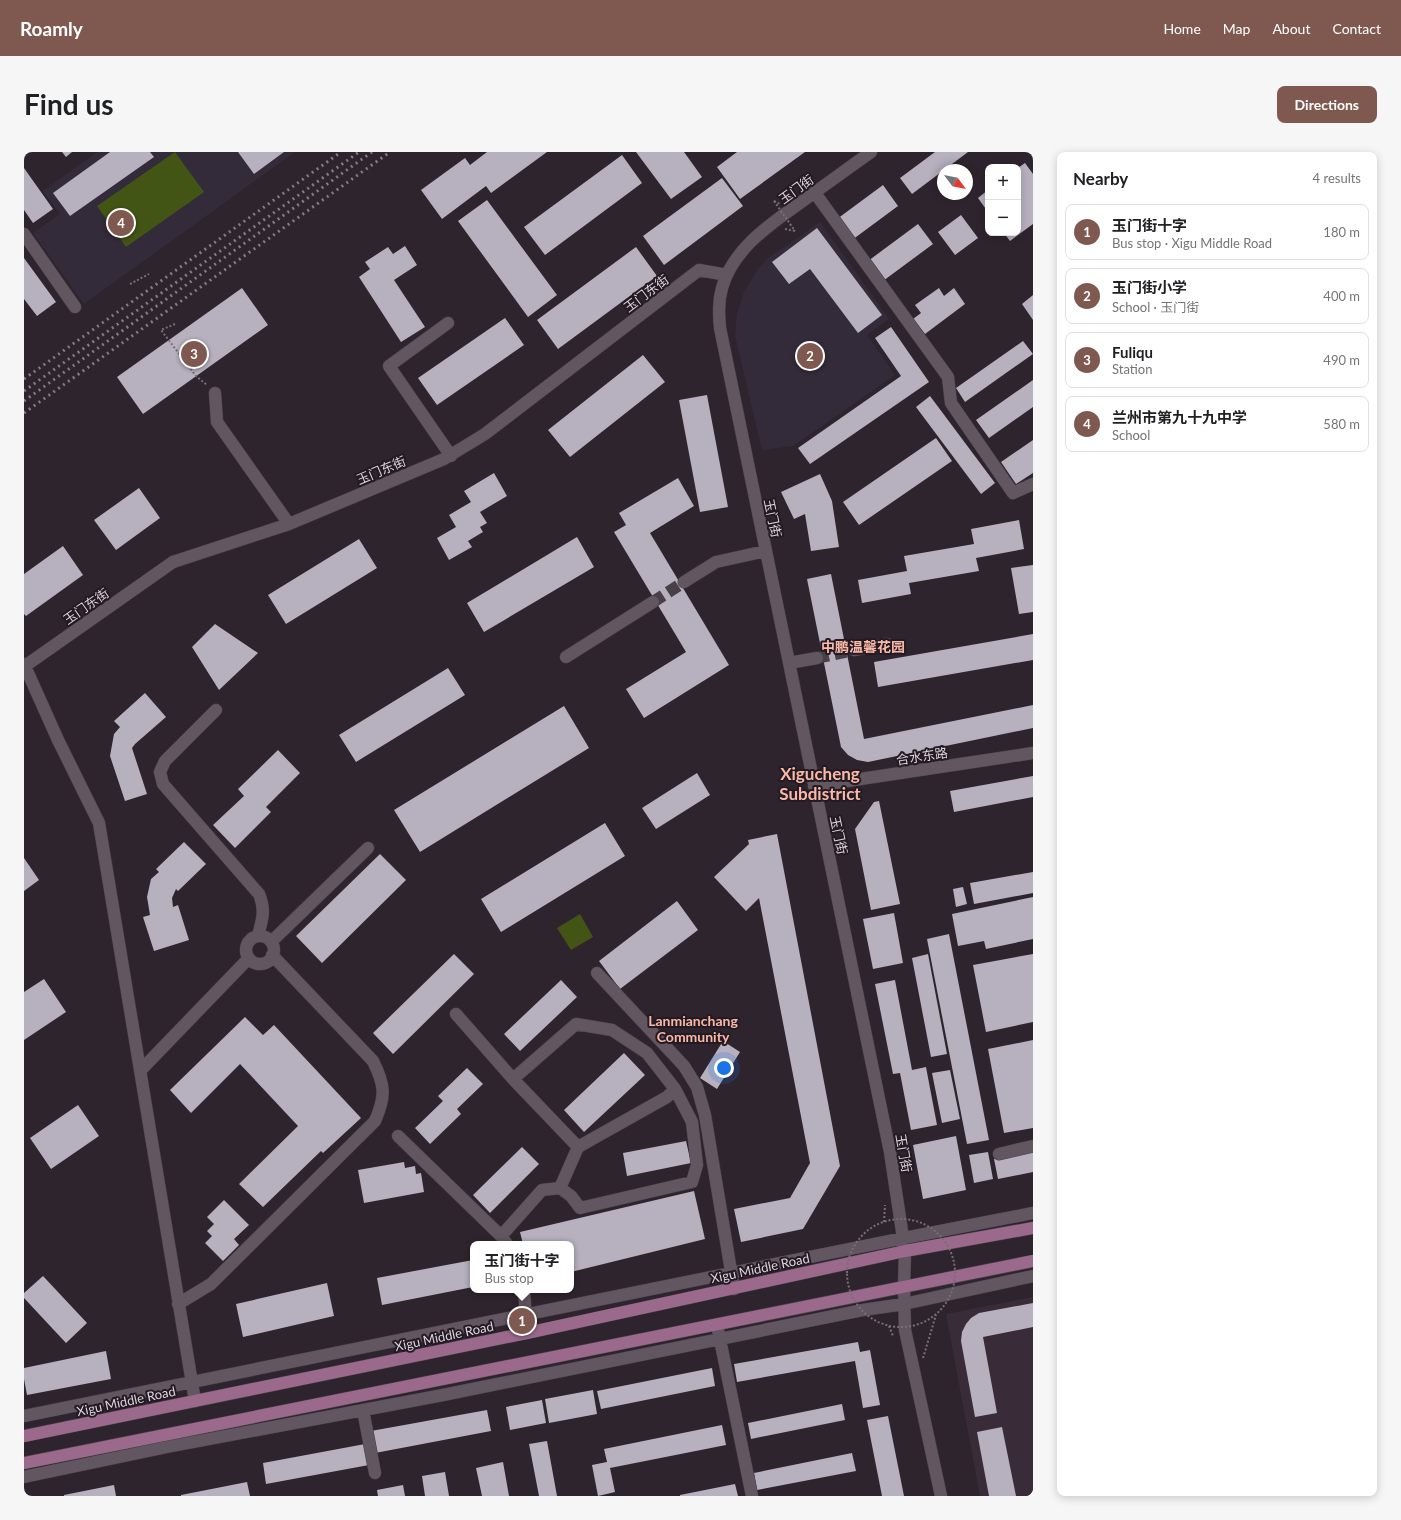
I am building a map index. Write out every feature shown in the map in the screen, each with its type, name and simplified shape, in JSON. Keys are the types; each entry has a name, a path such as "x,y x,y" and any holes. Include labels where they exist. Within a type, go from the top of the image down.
{"main road":[{"name":"Xigu Middle Road","path":"24,1436 527,1333 905,1251 1033,1228"},
{"path":"24,1463 1033,1262"}],"street":[{"name":"玉门街","path":"871,152 768,226 748,244 727,275 722,288 719,305 720,328 890,1152 904,1238 905,1330 941,1496"},
{"path":"815,193 948,377 951,403 1013,493 1033,484"},
{"path":"24,234 75,307"},
{"name":"玉门东街","path":"24,665 173,562 289,524 451,456 485,434 699,270 727,275"},
{"path":"448,323 389,366 451,456"},
{"path":"215,393 217,422 289,524"},
{"path":"684,582 716,562 766,551"},
{"path":"566,657 653,602"},
{"path":"854,650 886,644"},
{"path":"789,663 818,658"},
{"path":"24,665 58,740 98,822 195,1401"},
{"path":"216,710 165,761 160,772 160,778 163,784 259,894 264,912 258,936"},
{"name":"合水东路","path":"814,786 1033,753"},
{"path":"271,942 368,848"},
{"path":"263,936 271,942 273,946 270,960 261,964 248,958 246,954 247,944 254,937 263,936"},
{"path":"178,1304 211,1284 375,1121 381,1107 383,1091 380,1075 373,1062 272,955"},
{"path":"140,1070 248,958"},
{"path":"597,973 677,1057 697,1087 705,1115 734,1288"},
{"path":"456,1014 513,1079 578,1147"},
{"path":"398,1136 504,1240 542,1190 560,1188 571,1196 580,1208 692,1182 697,1165 692,1122 676,1089 647,1052 612,1030 576,1024 513,1079"},
{"path":"560,1188 578,1147 667,1097 676,1089"},
{"path":"999,1154 1033,1146"},
{"path":"24,1416 732,1272 1033,1213"},
{"path":"24,1477 166,1447 720,1340 863,1310 904,1304 1033,1276"},
{"path":"524,1293 527,1333"},
{"path":"717,1325 752,1496"},
{"path":"363,1410 375,1473"}],"path":[{"path":"774,201 795,231"},
{"path":"130,284 149,274"},
{"path":"175,324 161,330 196,376 215,393"},
{"path":"923,1360 936,1315 948,1300 955,1281 954,1261 946,1242 940,1235 927,1226 914,1220 904,1219 884,1222 866,1232 859,1239 849,1256 847,1276 851,1296 862,1312 879,1323 898,1328 918,1325 936,1315"}],"shaded area":[{"path":"97,152 295,152 84,304 33,233 60,214 43,191"},
{"path":"820,222 889,319 867,335 895,375 793,446 762,450 735,336 737,314 744,292 758,269 767,259"},
{"path":"1033,1297 1033,1496 980,1496 946,1314"}],"green space":[{"path":"175,152 204,192 126,247 97,206"},
{"path":"580,914 593,937 571,950 557,928"}],"building":[{"path":"62,152 72,152 66,157"},
{"path":"110,152 150,152 154,157 70,216 53,193"},
{"path":"238,152 284,152 254,174"},
{"path":"487,152 547,152 491,193 486,186 442,219 421,190 465,158 470,165"},
{"path":"636,152 684,152 702,177 671,199"},
{"path":"737,152 805,152 740,199 717,167"},
{"path":"935,152 968,152 952,164 937,164 937,175 912,194 900,178"},
{"path":"622,155 642,183 545,255 524,227"},
{"path":"1025,163 1033,174 1033,224 1021,233 1021,200 1021,166"},
{"path":"24,168 53,209 33,223 24,210"},
{"path":"722,178 743,206 664,265 643,236"},
{"path":"883,185 898,206 852,240 837,219"},
{"path":"985,192 985,208 978,198"},
{"path":"487,200 557,295 528,317 458,221"},
{"path":"961,215 978,238 955,255 938,232"},
{"path":"918,224 933,244 883,281 868,261"},
{"path":"817,228 882,315 858,333 810,269 789,284 772,262"},
{"path":"1006,236 1017,236 1010,241"},
{"path":"405,246 417,265 394,280 425,327 401,342 359,277 370,269 365,262 388,247 393,254"},
{"path":"636,247 657,276 558,349 537,320"},
{"path":"24,258 56,302 37,316 24,299"},
{"path":"242,288 268,325 143,414 117,377"},
{"path":"939,288 944,296 954,288 965,304 925,334 913,319 921,313 915,305"},
{"path":"1033,295 1033,320 1022,304"},
{"path":"505,318 524,345 437,405 418,378"},
{"path":"891,327 929,382 810,464 798,448 901,376 875,338"},
{"path":"1023,341 1033,354 965,402 956,388"},
{"path":"643,355 665,382 570,457 548,430"},
{"path":"1033,380 1033,407 989,438 976,420"},
{"path":"707,395 728,507 700,512 679,400"},
{"path":"930,396 995,483 981,494 916,407"},
{"path":"936,438 952,461 859,525 843,502"},
{"path":"1033,440 1033,473 1016,484 1001,462"},
{"path":"494,473 507,496 480,512 487,523 480,527 483,532 468,541 472,547 449,560 437,538 456,527 449,515 471,502 464,491"},
{"path":"820,474 832,501 839,547 811,551 805,514 794,519 781,492"},
{"path":"678,478 694,506 650,533 729,665 644,718 626,689 686,652 614,532 626,525 619,513"},
{"path":"139,488 160,518 116,550 94,520"},
{"path":"1019,520 1024,549 976,558 979,571 909,583 911,594 862,603 858,580 907,571 904,556 974,544 971,529"},
{"path":"577,537 594,567 484,632 467,603"},
{"path":"359,539 377,568 286,624 268,595"},
{"path":"63,546 83,575 26,616 24,614 24,574"},
{"path":"1033,565 1033,612 1019,614 1011,568"},
{"path":"831,574 864,739 1033,705 1033,728 868,762 857,760 848,755 841,747 807,579"},
{"path":"215,624 258,653 219,690 192,647"},
{"path":"1033,634 1033,660 878,687 874,662"},
{"path":"448,668 465,695 356,762 339,735"},
{"path":"145,693 166,717 132,748 147,794 125,801 110,756 114,734 120,727 114,721"},
{"path":"564,706 589,748 420,852 394,810"},
{"path":"278,750 300,773 266,807 271,812 235,848 213,825 244,796 238,789"},
{"path":"697,773 710,795 656,829 642,808"},
{"path":"1033,776 1033,797 954,812 950,791"},
{"path":"879,801 900,904 871,910 855,829 874,802"},
{"path":"605,823 625,856 501,932 481,899"},
{"path":"777,834 840,1166 803,1229 741,1242 734,1209 790,1198 810,1163 759,898 746,911 714,877 749,844 748,840"},
{"path":"184,842 206,864 178,891 176,889 172,898 173,907 178,905 189,940 154,951 143,917 150,915 147,897 151,879 159,872 156,869"},
{"path":"380,854 406,880 322,963 296,936"},
{"path":"24,858 39,880 24,891"},
{"path":"1033,872 1033,893 974,904 970,883"},
{"path":"963,887 967,904 956,907 953,889"},
{"path":"1033,897 1033,939 986,949 984,941 958,946 952,914"},
{"path":"677,901 698,930 620,989 599,961"},
{"path":"894,913 903,963 873,969 863,919"},
{"path":"949,934 989,1140 967,1144 927,939"},
{"path":"454,954 474,974 393,1054 373,1033"},
{"path":"928,954 947,1054 931,1057 912,958"},
{"path":"1033,954 1033,1022 986,1032 973,965"},
{"path":"44,979 66,1012 24,1040 24,992"},
{"path":"561,980 577,997 520,1051 504,1034"},
{"path":"895,980 912,1070 926,1067 937,1125 911,1130 900,1073 893,1074 875,984"},
{"path":"245,1017 263,1035 274,1025 361,1118 323,1153 321,1151 263,1207 239,1184 298,1126 240,1064 191,1113 170,1090"},
{"path":"1033,1040 1033,1128 1004,1133 988,1049"},
{"path":"723,1041 740,1052 717,1089 700,1078"},
{"path":"624,1053 645,1075 584,1132 564,1110"},
{"path":"467,1068 483,1084 457,1109 461,1114 430,1144 415,1128 443,1101 438,1096"},
{"path":"950,1070 960,1119 942,1123 932,1073"},
{"path":"78,1105 99,1136 51,1169 30,1138"},
{"path":"956,1136 966,1190 923,1199 913,1145"},
{"path":"686,1141 691,1163 627,1176 623,1153"},
{"path":"522,1147 539,1164 490,1213 473,1195"},
{"path":"1033,1151 1033,1172 998,1179 994,1159"},
{"path":"988,1152 993,1179 974,1183 969,1155"},
{"path":"404,1162 405,1168 415,1166 416,1174 421,1173 424,1192 364,1203 358,1170"},
{"path":"694,1191 705,1239 574,1271 574,1241 522,1241 520,1232"},
{"path":"224,1200 249,1225 234,1239 239,1245 223,1261 205,1243 212,1236 207,1231 214,1224 207,1217"},
{"path":"470,1261 470,1288 382,1305 377,1278"},
{"path":"43,1276 87,1323 66,1343 24,1298 24,1293"},
{"path":"327,1283 334,1316 243,1337 236,1304"},
{"path":"1033,1303 1033,1327 983,1337 997,1413 975,1417 961,1341 962,1332 966,1324 971,1318 979,1313"},
{"path":"858,1342 860,1352 870,1350 880,1405 863,1408 855,1361 737,1382 734,1364"},
{"path":"106,1351 111,1379 27,1395 24,1379 24,1368"},
{"path":"712,1368 715,1386 601,1409 597,1391"},
{"path":"593,1390 597,1414 549,1423 545,1399"},
{"path":"542,1400 546,1423 510,1430 506,1407"},
{"path":"842,1404 845,1420 751,1439 748,1423"},
{"path":"487,1410 491,1431 375,1453 371,1431"},
{"path":"888,1416 904,1496 882,1496 867,1420"},
{"path":"722,1425 726,1445 610,1468 615,1492 598,1496 592,1465 607,1462 604,1449"},
{"path":"1002,1427 1016,1496 989,1496 977,1432"},
{"path":"547,1441 557,1496 539,1496 529,1444"},
{"path":"365,1444 369,1465 266,1484 263,1463"},
{"path":"852,1453 856,1471 757,1490 754,1473"},
{"path":"503,1462 509,1496 482,1496 476,1468"},
{"path":"445,1472 449,1496 425,1496 422,1476"},
{"path":"247,1482 250,1496 181,1496 181,1495"},
{"path":"735,1484 738,1496 680,1496 680,1495"},
{"path":"114,1485 116,1496 64,1496 64,1495"},
{"path":"403,1485 405,1496 378,1496 377,1490"}],"tunnel":[{"path":"653,602 684,582"},
{"path":"817,658 854,650"}],"railway":[{"path":"24,379 341,152"},
{"path":"24,391 359,152"},
{"path":"24,401 372,152"},
{"path":"24,413 390,152"}],"place":[{"name":"兰州市第九十九中学","path":"121,223"},
{"name":"Fuliqu","path":"194,354"},
{"name":"玉门街小学","path":"810,356"},
{"name":"玉门街十字","path":"522,1321"}],"district":[{"name":"中鹏温馨花园","path":"863,647"},
{"name":"Xigucheng Subdistrict","path":"820,784"},
{"name":"Lanmianchang Community","path":"693,1030"}]}
